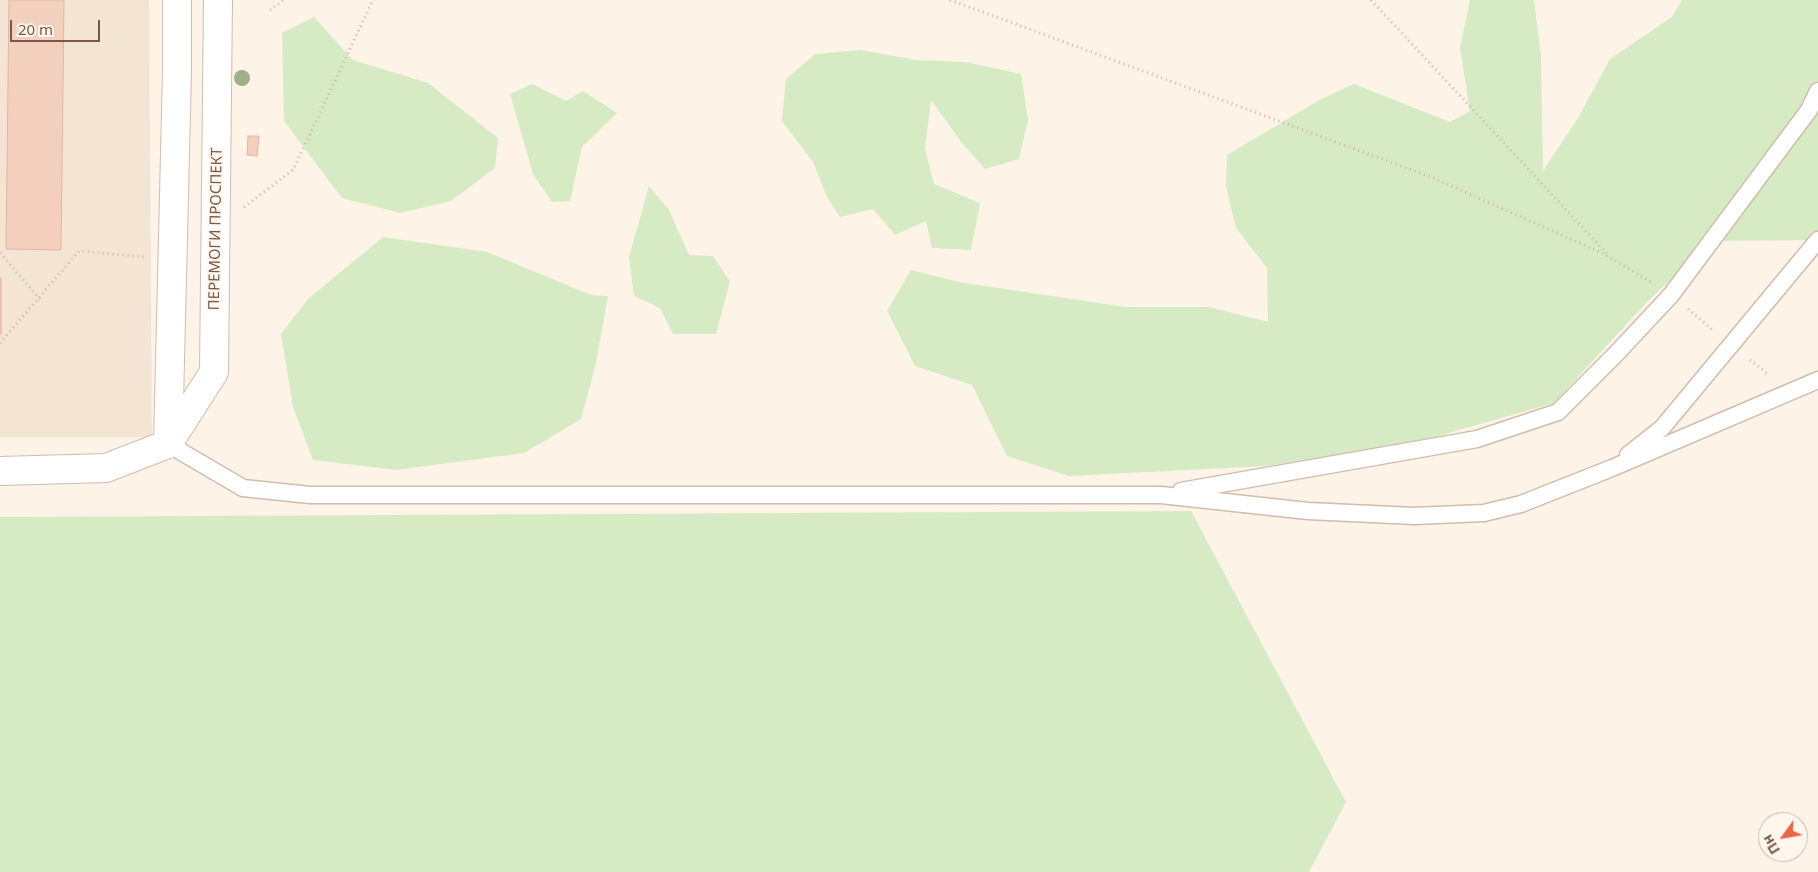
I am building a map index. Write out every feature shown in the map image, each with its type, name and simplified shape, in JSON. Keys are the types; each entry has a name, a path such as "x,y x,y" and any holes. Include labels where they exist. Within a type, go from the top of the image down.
{"street":[{"path":"0,471 106,468 168,444 177,0"},
{"name":"ПЕРЕМОГИ ПРОСПЕКТ","path":"168,444 214,372 218,0"}],"lane":[{"path":"1161,495 1477,439 1558,412 1615,355 1671,294 1809,110 1818,91"},
{"path":"1612,468 1662,428 1818,240"},
{"path":"168,444 243,488 310,495 1161,495 1308,511 1414,516 1484,513 1521,504 1612,468 1818,380"}],"path":[{"path":"270,10 284,0"},
{"path":"242,209 293,170 373,0"},
{"path":"950,0 1431,177 1602,253 1671,294 1730,346 1791,392"},
{"path":"1371,0 1611,259"},
{"path":"0,343 79,251 173,259"},
{"path":"0,254 40,298"}],"shaded area":[{"path":"0,0 149,0 152,437 0,437"}],"green space":[{"path":"1470,0 1534,0 1541,57 1543,171 1578,118 1610,59 1672,17 1682,0 1818,0 1818,240 1711,241 1647,302 1554,403 1417,442 1266,466 1069,476 1007,456 972,385 915,366 887,311 911,270 964,283 1126,307 1209,307 1268,322 1267,268 1236,228 1226,186 1227,155 1323,98 1354,84 1450,122 1470,111 1460,48"},
{"path":"314,17 353,60 428,83 498,138 495,168 451,201 400,213 342,198 284,121 282,33"},
{"path":"861,50 916,60 965,62 1021,74 1028,120 1019,159 985,169 962,143 931,100 925,149 934,184 980,203 971,250 932,248 926,221 895,235 873,209 840,217 827,197 813,162 782,121 786,79 815,54"},
{"path":"532,84 566,101 583,91 617,113 582,147 570,201 552,202 533,174 510,94"},
{"path":"649,186 669,210 689,255 713,256 730,281 716,334 673,334 660,308 634,296 629,257"},
{"path":"383,237 487,252 591,295 608,296 596,363 581,419 524,453 396,470 313,460 293,407 281,334 308,299"},
{"path":"1191,511 1346,802 1309,872 0,872 0,517"}],"building":[{"path":"9,0 64,0 61,250 6,249"},
{"path":"248,136 259,136 257,156 247,155"},
{"path":"1,278 1,334 0,334"}]}
